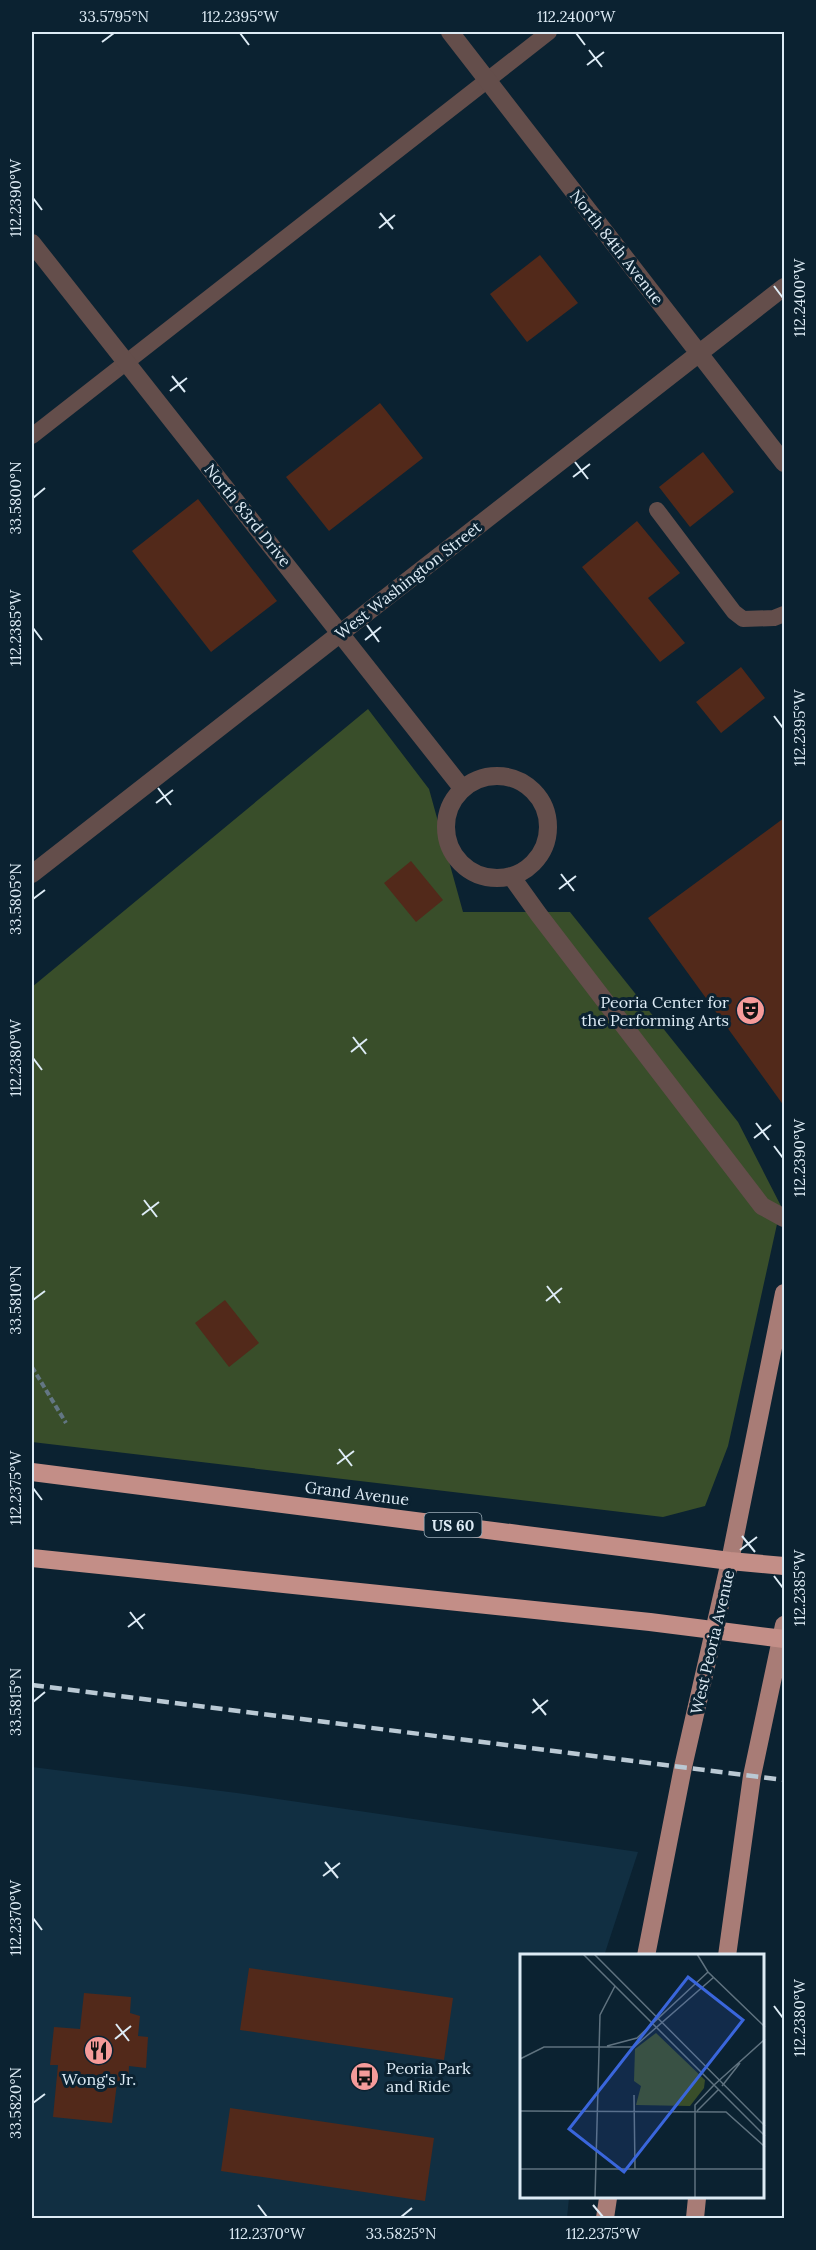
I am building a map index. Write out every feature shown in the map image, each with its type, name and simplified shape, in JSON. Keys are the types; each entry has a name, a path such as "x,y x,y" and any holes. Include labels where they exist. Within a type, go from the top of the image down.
{"highway":[{"name":"Grand Avenue","path":"32,1472 784,1566"},
{"path":"32,1558 784,1635"}],"main road":[{"name":"West Peoria Avenue","path":"646,1954 682,1767 730,1561 784,1293"},
{"path":"727,1954 752,1776 784,1635"},
{"path":"605,2218 608,2199"},
{"path":"695,2218 697,2199"}],"street":[{"name":"North 84th Avenue","path":"450,32 784,463"},
{"name":"North 83rd Drive","path":"32,243 462,788"},
{"name":"West Washington Street","path":"32,874 784,287"},
{"path":"493,776 509,777 525,783 537,794 545,808 549,825 543,849 527,868 512,876 494,878 477,874 463,865 452,852 446,835 446,818 452,802 462,788 477,779 493,776"},
{"path":"512,876 539,915 762,1206 784,1218"}],"lane":[{"path":"32,435 549,32"},
{"path":"657,510 734,612 743,619 774,618 784,614"}],"path":[{"path":"32,1367 66,1423"}],"shaded area":[{"path":"32,1767 237,1793 638,1852 605,1954 520,1954 520,2199 569,2199 567,2218 32,2218"}],"green space":[{"path":"368,709 429,789 463,912 570,912 738,1122 781,1206 728,1446 705,1506 663,1517 32,1442 32,987"}],"building":[{"path":"540,255 578,303 527,342 490,294"},
{"path":"380,403 423,458 329,531 286,477"},
{"path":"703,452 734,492 690,527 659,487"},
{"path":"198,499 277,601 211,652 132,551"},
{"path":"637,521 680,573 648,598 685,643 660,662 582,567"},
{"path":"741,667 765,698 721,733 696,702"},
{"name":"Peoria Center for the Performing Arts","path":"784,818 784,1106 648,918"},
{"path":"411,861 443,900 416,922 384,883"},
{"path":"225,1300 259,1343 229,1367 195,1323"},
{"path":"249,1968 453,1998 444,2060 240,2030"},
{"name":"Wong's Jr.","path":"84,1993 131,1997 130,2013 140,2016 138,2036 148,2037 146,2068 129,2066 128,2084 117,2083 112,2123 53,2117 58,2065 50,2065 54,2027 80,2029"},
{"path":"230,2108 434,2138 425,2201 221,2171"}],"railway":[{"path":"32,1685 784,1780"}],"place":[{"name":"Peoria Center for the Performing Arts","path":"750,1011"},
{"name":"Wong's Jr.","path":"99,2051"},
{"name":"Peoria Park and Ride","path":"365,2077"}]}
